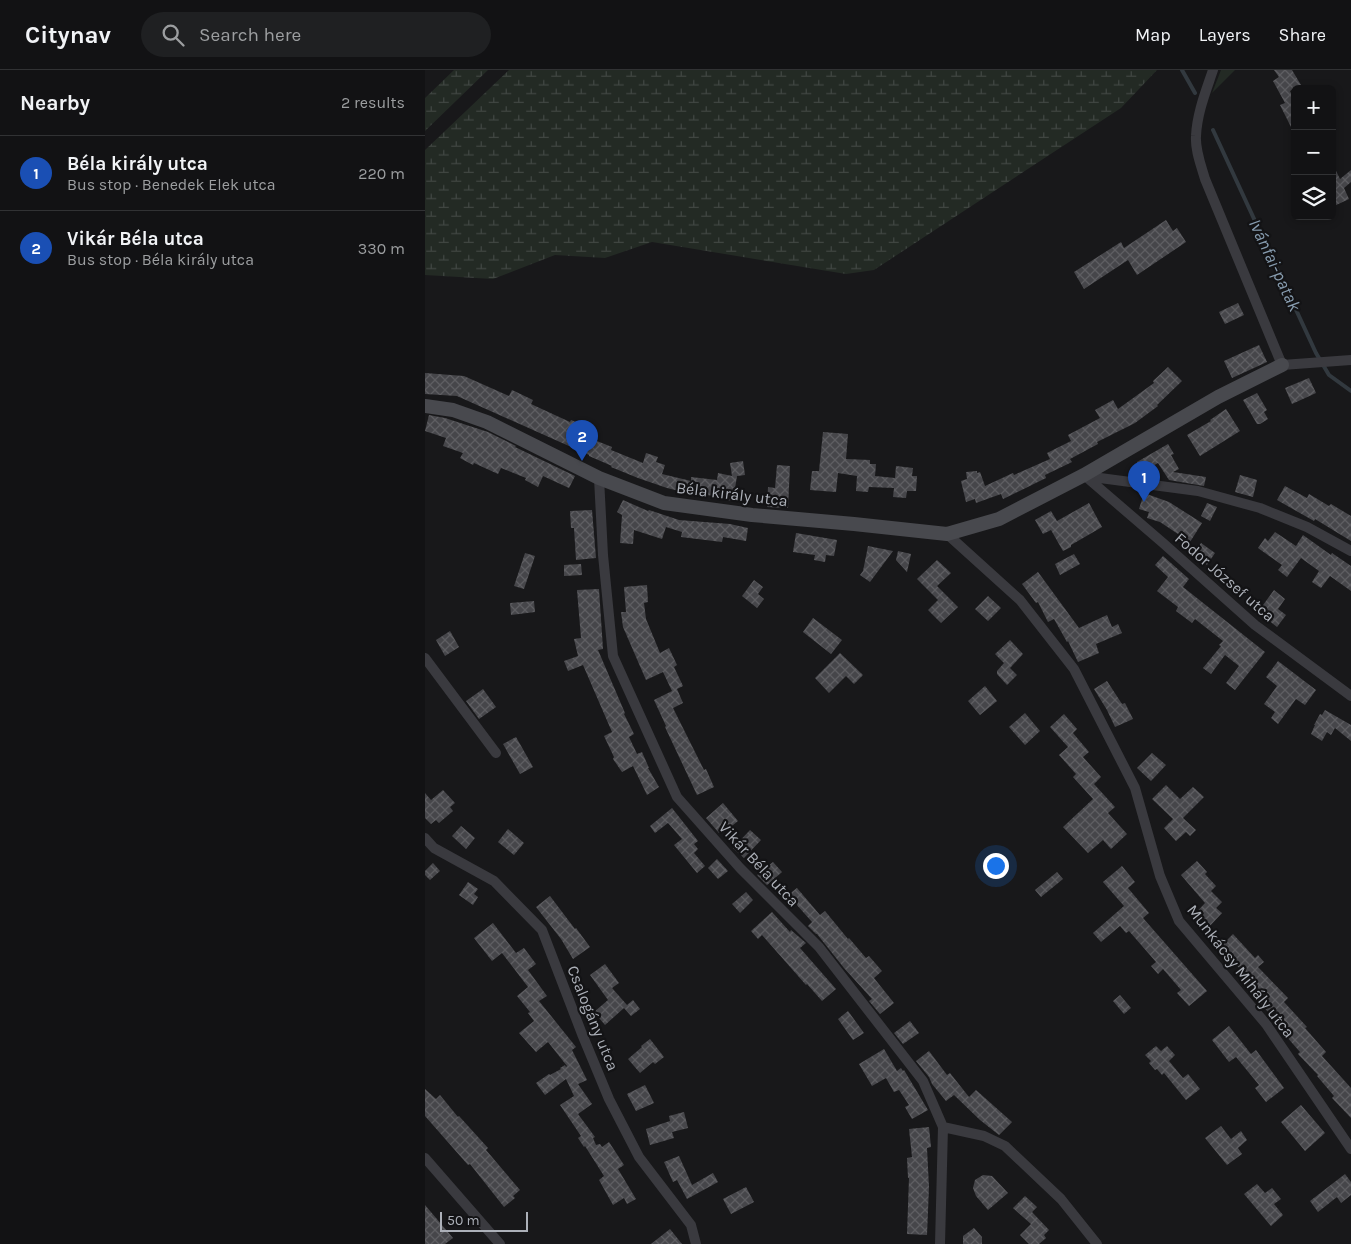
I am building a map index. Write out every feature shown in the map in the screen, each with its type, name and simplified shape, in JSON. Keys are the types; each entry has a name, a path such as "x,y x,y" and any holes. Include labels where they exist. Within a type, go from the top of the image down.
{"street":[{"path":"1213,70 1199,116 1196,136 1198,155 1205,179 1282,365 1351,360"},
{"name":"Béla király utca","path":"425,406 453,410 487,422 599,478 664,503 752,515 947,534 999,519 1084,476 1218,396 1282,365"},
{"path":"1084,476 1198,492 1260,508 1307,527 1351,551"},
{"name":"Fodor József utca","path":"1084,476 1255,625 1351,696"},
{"name":"Vikár Béla utca","path":"599,478 603,555 613,656 677,797 740,868 819,947 923,1081 943,1127 939,1244"},
{"name":"Munkácsy Mihály utca","path":"947,534 1020,600 1074,669 1135,788 1160,876 1179,921 1266,1024 1351,1149"},
{"path":"425,658 496,753"},
{"name":"Csalogány utca","path":"425,838 434,848 494,881 543,930 582,1034 609,1099 639,1157 691,1225 696,1244"},
{"path":"943,1127 984,1136 1005,1146 1061,1199 1097,1244"},
{"path":"425,1158 500,1244"}],"green space":[{"path":"454,70 488,70 425,131 425,98"},
{"path":"509,70 1157,70 1121,108 874,270 846,274 652,242 605,258 555,255 493,279 425,275 425,150"},
{"path":"1221,70 1235,70 1212,93"}],"building":[{"path":"1274,70 1292,70 1301,85 1291,85 1291,127 1280,105 1285,103 1273,81 1279,77"},
{"path":"1351,170 1351,182 1344,188 1349,199 1336,205 1336,171 1340,179"},
{"path":"1166,220 1173,231 1177,228 1186,242 1137,275 1128,260 1084,289 1074,272 1121,242 1124,248"},
{"path":"1238,303 1244,315 1225,324 1219,312"},
{"path":"1259,345 1267,362 1232,378 1224,361"},
{"path":"1168,367 1182,381 1158,406 1135,423 1097,442 1098,444 1070,459 1072,462 1045,475 1046,478 1003,499 1001,494 976,503 975,499 966,502 961,481 967,479 966,472 980,472 985,486 1050,459 1047,453 1071,441 1068,435 1100,418 1095,410 1113,400 1118,409 1154,383 1153,381"},
{"path":"425,373 464,376 509,396 512,390 533,400 531,404 570,422 571,420 581,424 577,433 612,447 611,450 643,463 646,453 658,457 656,462 665,465 662,474 691,481 691,477 717,480 718,473 732,476 730,463 743,461 745,475 737,476 733,501 667,488 611,467 589,455 457,396 425,394"},
{"path":"1309,378 1316,393 1292,404 1285,388"},
{"path":"1257,393 1267,410 1264,412 1268,419 1260,424 1257,424 1243,400"},
{"path":"1226,409 1240,431 1200,456 1187,435 1211,421"},
{"path":"429,415 445,418 488,432 575,476 569,488 543,476 538,487 525,480 526,478 501,468 498,474 474,463 473,465 460,458 463,453 443,446 446,438 425,431"},
{"path":"823,432 848,434 846,459 870,460 870,464 876,464 875,476 895,478 896,466 913,468 912,476 917,476 916,491 907,491 906,498 893,497 894,488 869,487 868,492 856,491 857,476 838,473 836,492 810,490 812,471 819,471"},
{"path":"1168,444 1174,454 1171,455 1179,469 1173,472 1206,477 1204,486 1169,480 1158,463 1142,472 1137,462"},
{"path":"777,465 790,466 788,508 767,507 768,487 775,488"},
{"path":"1240,475 1257,480 1253,497 1235,492"},
{"path":"1285,486 1307,498 1309,494 1329,506 1331,504 1351,516 1351,541 1315,519 1314,521 1277,500"},
{"path":"1144,493 1169,502 1202,523 1190,542 1160,522 1147,518 1149,512 1139,509"},
{"path":"623,500 648,511 679,520 730,524 748,528 746,541 723,537 722,542 681,537 682,532 666,527 662,539 634,530 633,544 620,543 622,515 617,512"},
{"path":"1089,503 1102,527 1063,551 1051,530 1043,534 1035,520 1051,511 1057,521"},
{"path":"1207,503 1217,507 1210,521 1201,516"},
{"path":"592,510 596,558 576,560 574,528 571,528 570,511"},
{"path":"1275,532 1296,546 1303,535 1331,555 1332,553 1351,566 1351,591 1330,576 1321,588 1312,582 1319,571 1301,558 1287,577 1278,570 1282,565 1258,548 1265,538 1268,541"},
{"path":"796,533 837,540 834,556 826,555 825,562 814,560 815,555 793,552"},
{"path":"1201,543 1215,553 1207,565 1193,555"},
{"path":"868,546 893,551 870,582 860,575 863,571"},
{"path":"898,551 911,554 907,572 896,560"},
{"path":"525,553 535,556 524,589 514,586"},
{"path":"1074,554 1080,564 1060,575 1055,564"},
{"path":"1163,556 1189,579 1183,587 1265,652 1235,690 1226,683 1239,666 1225,655 1211,674 1203,668 1223,641 1195,619 1192,623 1176,611 1178,607 1157,591 1168,577 1155,565"},
{"path":"937,560 951,573 937,586 958,607 941,623 928,610 938,600 917,579"},
{"path":"581,564 582,575 564,576 564,565"},
{"path":"1038,572 1079,628 1107,615 1112,627 1118,624 1122,633 1096,644 1099,653 1078,662 1068,641 1054,619 1048,622 1038,602 1036,603 1022,584"},
{"path":"754,580 763,587 758,594 764,599 757,608 742,596"},
{"path":"647,585 648,602 644,603 646,619 660,653 669,648 677,665 674,667 683,686 677,689 683,703 673,708 714,787 697,795 654,700 672,691 663,672 646,680 623,627 621,612 626,612 624,587"},
{"path":"599,589 603,649 598,650 634,734 629,737 637,754 642,752 648,768 659,787 647,795 633,766 622,772 613,759 614,757 604,736 612,732 583,665 568,671 564,661 578,656 574,639 581,638 577,590"},
{"path":"1274,590 1285,599 1278,609 1286,615 1277,627 1258,612"},
{"path":"988,596 1001,608 988,621 975,609"},
{"path":"534,601 535,612 511,615 510,603"},
{"path":"813,618 842,640 831,654 803,632"},
{"path":"450,631 459,647 445,656 436,640"},
{"path":"1010,640 1023,654 1010,668 1017,675 1007,685 997,674 997,671 1004,663 995,654"},
{"path":"840,653 863,675 854,684 846,676 829,693 815,678"},
{"path":"1278,661 1316,690 1305,705 1296,699 1278,724 1271,718 1275,712 1264,704 1277,686 1266,677"},
{"path":"1107,681 1122,704 1125,703 1133,719 1115,727 1094,689"},
{"path":"985,686 997,701 980,715 968,701"},
{"path":"483,689 496,707 479,719 466,701"},
{"path":"1325,710 1351,725 1351,741 1335,728 1331,735 1327,732 1322,741 1311,734 1320,714 1322,715"},
{"path":"1025,713 1040,731 1025,745 1009,727"},
{"path":"1064,714 1077,729 1073,733 1089,752 1083,757 1101,777 1094,784 1115,807 1108,813 1127,834 1111,849 1103,840 1088,853 1063,827 1093,799 1073,777 1076,774 1059,755 1068,747 1050,727"},
{"path":"516,737 533,767 520,774 503,744"},
{"path":"1152,753 1166,765 1151,781 1137,768"},
{"path":"1166,785 1180,799 1193,787 1204,797 1183,818 1196,830 1190,836 1186,832 1176,841 1164,828 1173,819 1152,799"},
{"path":"443,790 455,803 450,807 453,811 439,823 436,820 431,824 425,818 425,793 431,800"},
{"path":"723,803 738,821 723,833 722,831 719,833 706,818"},
{"path":"672,808 698,841 694,844 698,849 694,853 705,866 697,873 674,845 682,839 668,823 655,833 650,826"},
{"path":"461,826 475,838 466,849 452,836"},
{"path":"508,829 524,843 514,855 498,842"},
{"path":"750,830 761,840 744,858 733,848"},
{"path":"717,859 728,871 718,879 708,868"},
{"path":"1197,861 1216,886 1211,891 1222,902 1216,908 1222,913 1207,929 1193,916 1205,903 1181,875"},
{"path":"773,862 782,872 767,885 757,875"},
{"path":"433,863 440,871 430,880 425,875 425,871"},
{"path":"1122,866 1135,882 1128,888 1149,913 1143,918 1207,991 1189,1006 1177,993 1181,990 1163,969 1158,974 1151,966 1156,962 1129,931 1126,933 1120,926 1101,942 1093,933 1124,906 1103,882"},
{"path":"1057,872 1063,879 1041,897 1035,890"},
{"path":"468,882 478,889 474,894 478,897 473,905 459,895"},
{"path":"797,888 820,915 825,911 866,958 869,956 882,971 874,978 894,1003 880,1014 869,1001 872,999 808,926 812,922 788,895"},
{"path":"746,892 753,900 740,913 732,904"},
{"path":"550,896 590,947 573,959 561,939 536,907"},
{"path":"772,912 790,932 791,930 806,943 800,948 836,989 822,1001 762,935 758,939 751,931"},
{"path":"493,923 516,953 524,948 536,964 528,970 547,996 539,1001 576,1047 572,1050 587,1080 578,1084 592,1104 578,1114 595,1137 593,1138 596,1145 600,1144 602,1147 609,1142 624,1165 618,1169 636,1199 627,1204 624,1198 613,1205 599,1180 604,1176 578,1138 581,1136 560,1105 574,1096 566,1079 545,1095 536,1083 565,1065 567,1066 548,1042 536,1052 519,1033 534,1021 528,1013 530,1012 517,996 528,987 502,953 492,961 474,938"},
{"path":"1233,934 1255,958 1258,955 1264,962 1258,967 1288,998 1284,1002 1307,1027 1305,1028 1326,1052 1322,1056 1351,1088 1351,1118 1332,1098 1334,1096 1318,1075 1298,1054 1300,1052 1279,1028 1281,1026 1258,1001 1263,998 1239,972 1241,970 1220,947"},
{"path":"605,964 619,983 612,988 627,1005 633,1000 640,1009 631,1016 624,1008 605,1025 594,1012 608,1000 590,975"},
{"path":"1120,995 1131,1008 1124,1014 1113,1001"},
{"path":"848,1011 864,1033 853,1040 838,1019"},
{"path":"910,1021 919,1033 903,1044 894,1033"},
{"path":"1229,1026 1251,1054 1256,1050 1284,1088 1266,1102 1255,1088 1259,1085 1236,1057 1229,1062 1212,1040"},
{"path":"650,1039 664,1057 655,1064 653,1062 640,1073 628,1059"},
{"path":"1156,1046 1161,1051 1167,1046 1175,1055 1169,1061 1183,1078 1188,1074 1200,1089 1186,1100 1164,1073 1162,1075 1149,1063 1151,1061 1145,1055"},
{"path":"884,1049 897,1071 901,1068 904,1070 928,1110 912,1119 905,1107 909,1105 899,1090 894,1092 886,1078 872,1086 859,1064"},
{"path":"929,1051 947,1075 950,1073 969,1097 976,1090 1012,1122 999,1135 954,1095 946,1101 916,1061"},
{"path":"645,1085 654,1103 636,1111 627,1094"},
{"path":"425,1089 436,1099 440,1095 488,1148 486,1150 520,1190 513,1196 515,1198 504,1207 470,1164 468,1165 425,1116"},
{"path":"1301,1105 1325,1133 1305,1151 1281,1122"},
{"path":"684,1112 688,1128 672,1132 674,1138 650,1145 646,1129 670,1121 669,1116"},
{"path":"1221,1126 1231,1139 1241,1131 1247,1140 1238,1148 1242,1154 1227,1165 1205,1138"},
{"path":"929,1127 931,1147 927,1148 929,1187 927,1235 907,1234 909,1178 907,1158 912,1157 909,1129"},
{"path":"679,1156 692,1185 713,1173 718,1182 687,1199 677,1180 673,1182 664,1162"},
{"path":"1345,1174 1351,1182 1351,1195 1341,1203 1337,1197 1318,1212 1310,1201"},
{"path":"983,1175 992,1176 1008,1193 988,1210 976,1196 973,1188 975,1180"},
{"path":"1257,1184 1265,1193 1272,1188 1281,1199 1274,1204 1283,1215 1271,1226 1244,1194"},
{"path":"746,1187 754,1202 731,1214 723,1199"},
{"path":"1025,1196 1037,1207 1032,1212 1049,1230 1044,1235 1046,1238 1039,1244 1029,1244 1020,1235 1031,1224 1013,1208"},
{"path":"425,1205 453,1238 445,1244 425,1244"},
{"path":"974,1228 982,1237 982,1244 963,1244 963,1236"},
{"path":"670,1229 682,1244 651,1244"}],"waterway":[{"name":"Ivánfai-patak","path":"1182,70 1195,93"},
{"name":"Ivánfai-patak","path":"1213,130 1316,353 1329,375 1351,391"}],"place":[{"name":"Vikár Béla utca","path":"582,461"},
{"name":"Béla király utca","path":"1144,502"}]}
